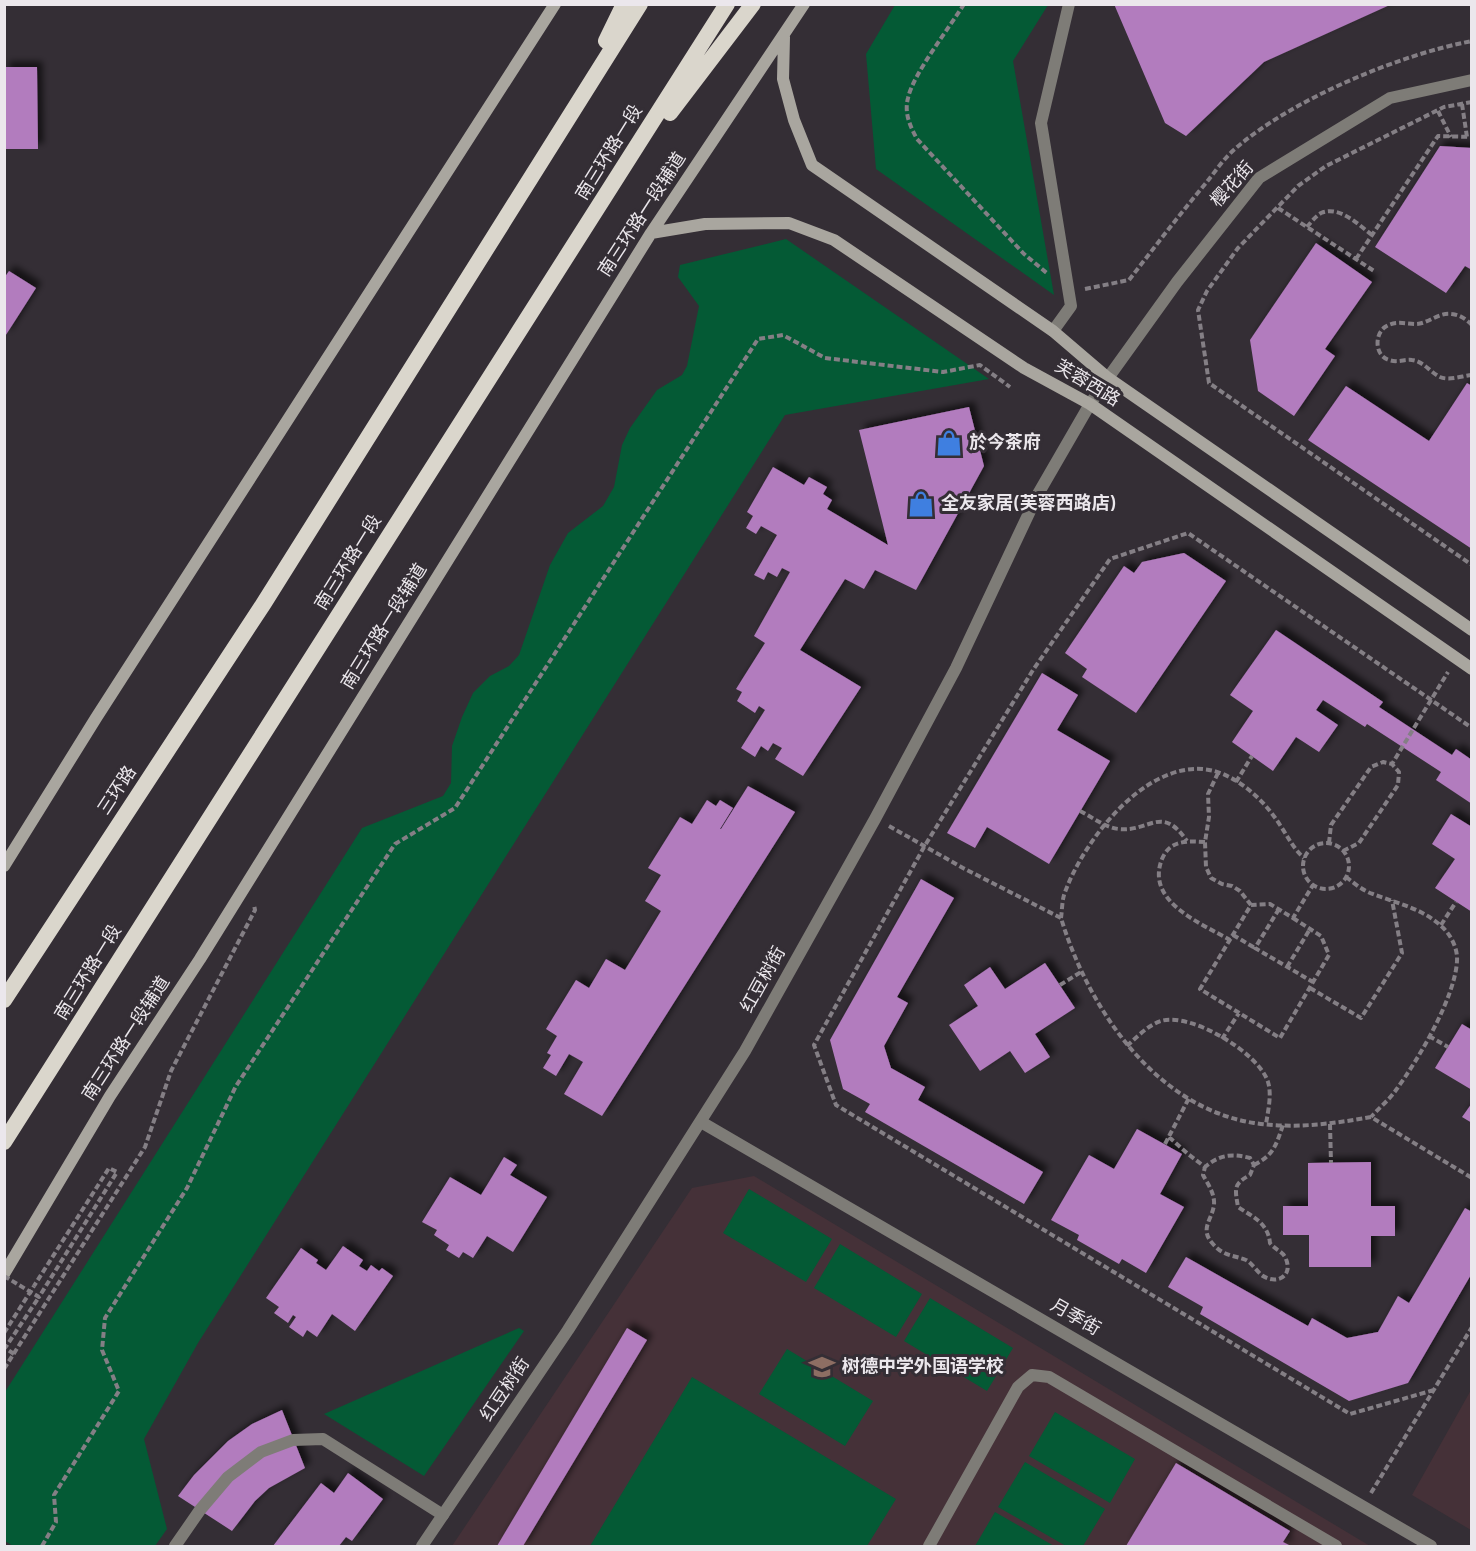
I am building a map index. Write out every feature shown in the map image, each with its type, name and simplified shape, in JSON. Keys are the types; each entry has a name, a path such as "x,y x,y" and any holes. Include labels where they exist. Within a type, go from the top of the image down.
{"highway":[{"path":"566,123 624,4"},
{"path":"566,123 640,4"},
{"name":"南三环路一段","path":"4,1142 727,4"},
{"path":"607,194 753,4"},
{"name":"三环路","path":"4,1000 264,603 566,123"}],"main road":[{"path":"4,866 96,718 555,4"},
{"name":"南三环路一段辅道","path":"4,1275 110,1096 248,882 651,233 804,4"},
{"name":"芙蓉西路","path":"784,36 783,79 794,120 812,165 1053,331 1108,378 1472,630"},
{"name":"芙蓉西路","path":"651,233 705,224 789,223 834,240 1024,368 1090,404 1472,669"}],"street":[{"path":"1053,331 1071,306 1041,123 1069,4"},
{"name":"樱花街","path":"1090,404 1177,282 1259,178 1390,98 1472,80"},
{"name":"红豆树街","path":"422,1546 568,1330 745,1051 875,819 956,668 1038,494 1090,404"},
{"name":"月季街","path":"701,1122 1431,1546"},
{"path":"928,1546 1018,1388 1032,1375 1049,1377 1336,1546"},
{"path":"176,1546 200,1510 228,1478 261,1452 293,1440 323,1439 443,1515"}],"path":[{"path":"964,4 918,75 908,98 908,120 916,139 1024,254 1068,292 1129,280 1235,149 1292,109 1379,68 1446,46 1472,41"},
{"path":"1472,102 1438,111 1326,166 1298,186 1238,248 1207,291 1198,310 1209,382 1472,565"},
{"path":"1356,259 1438,136 1469,137 1462,104"},
{"path":"1438,111 1451,137"},
{"path":"1278,208 1374,272"},
{"path":"1307,227 1319,214 1329,211 1339,212 1372,235"},
{"path":"1472,325 1459,315 1442,314 1418,324 1394,323 1386,326 1380,332 1377,341 1383,358 1392,362 1414,360 1441,377 1454,378 1472,375"},
{"path":"42,1546 56,1522 54,1495 119,1390 102,1350 105,1318 187,1188 236,1086 395,844 455,808 758,339 783,335 825,358 942,372 980,365 1010,387"},
{"path":"1434,1390 1350,1414 836,1105 814,1045 924,847 1033,670 1110,559 1188,533 1472,729"},
{"path":"1392,764 1456,659"},
{"path":"1236,782 1252,756"},
{"path":"1329,843 1331,825 1371,767 1383,762 1392,764 1398,772 1398,785 1359,843 1342,850"},
{"path":"1304,858 1295,850 1266,805 1246,787 1218,772 1201,768 1176,772 1147,785 1127,799 1091,844 1074,873 1064,897 1061,918 1069,944 1081,972 1103,1011 1127,1046 1155,1075 1189,1098 1220,1113 1253,1123 1283,1125 1330,1124 1371,1117 1396,1090 1429,1036 1453,983 1457,960 1454,942 1441,925 1417,910 1371,894 1346,877"},
{"path":"1218,772 1208,794 1209,817 1205,857 1211,878 1240,891 1251,905"},
{"path":"1080,811 1119,829 1156,822 1169,822 1187,841"},
{"path":"875,819 963,868 1061,918"},
{"path":"1205,842 1175,843 1165,852 1159,868 1159,882 1165,897 1179,909 1255,948 1313,982"},
{"path":"1329,843 1342,850 1349,863 1346,877 1335,887 1320,888 1313,885 1304,873 1304,858 1314,846 1329,843"},
{"path":"4,1370 145,1147 171,1071 255,910 248,882"},
{"path":"1293,918 1313,885"},
{"path":"1310,988 1361,1018 1402,953 1392,900"},
{"path":"1441,925 1456,902"},
{"path":"1270,904 1279,909 1321,936 1329,955 1280,1038 1200,989 1251,905 1270,904"},
{"path":"1255,948 1279,909"},
{"path":"1287,967 1310,929"},
{"path":"1060,985 1081,972"},
{"path":"1222,1039 1239,1013"},
{"path":"1127,1046 1143,1031 1161,1021 1180,1020 1201,1027 1248,1054 1261,1068 1268,1083 1269,1101 1266,1124"},
{"path":"1429,1036 1448,1047"},
{"path":"1165,1144 1189,1098"},
{"path":"1371,1117 1472,1178"},
{"path":"1330,1124 1331,1163"},
{"path":"1254,1165 1250,1158 1228,1155 1215,1158 1205,1167 1203,1175 1213,1194 1214,1204 1207,1223 1207,1232 1211,1242 1223,1254 1248,1261 1264,1277 1274,1280 1282,1279 1286,1274 1286,1257 1270,1243 1269,1234 1263,1225 1238,1207 1236,1187 1240,1180 1250,1175 1254,1165 1267,1158 1278,1142 1283,1125"},
{"path":"1169,1137 1205,1167"},
{"path":"4,1332 109,1168 117,1172 39,1298 5,1348 14,1354"},
{"path":"4,1275 39,1298"},
{"path":"1363,1507 1472,1327"}],"shaded area":[{"name":"树德中学外国语学校","path":"754,1176 1370,1546 452,1546 692,1188"},
{"path":"1471,1390 1471,1530 1412,1495"}],"green space":[{"path":"895,5 1048,5 1013,61 1054,295 876,169 866,54"},
{"path":"786,239 989,379 785,415 198,1343 144,1439 167,1529 155,1546 13,1546 5,1541 5,1392 362,828 443,796 451,783 452,746 473,693 490,676 509,666 519,655 550,565 568,533 603,506 614,487 622,445 630,428 657,390 682,375 687,366 699,306 678,277 680,265"},
{"path":"749,1189 832,1239 806,1282 723,1233"},
{"path":"840,1244 922,1294 896,1337 814,1288"},
{"path":"930,1298 1013,1348 987,1391 904,1341"},
{"path":"519,1328 524,1331 424,1476 324,1414"},
{"path":"787,1349 873,1401 845,1446 759,1394"},
{"path":"692,1377 896,1499 867,1546 590,1546"},
{"path":"1055,1412 1135,1459 1110,1503 1029,1456"},
{"path":"1025,1462 1105,1509 1083,1546 1066,1546 998,1507"},
{"path":"995,1512 1054,1546 975,1546"}],"building":[{"path":"1114,4 1392,4 1264,62 1186,136 1165,123"},
{"path":"4,67 37,67 38,149 4,149"},
{"path":"1440,146 1472,148 1472,270 1465,266 1446,293 1375,247"},
{"path":"1316,243 1372,282 1325,349 1335,356 1294,416 1258,391 1250,340"},
{"path":"9,271 36,288 4,338 4,278"},
{"path":"1467,383 1472,386 1472,549 1308,440 1346,386 1429,441"},
{"path":"969,407 984,466 916,590 875,570 864,589 845,579 800,650 861,687 803,776 775,759 782,748 773,743 768,751 761,746 755,757 741,748 765,710 759,706 755,713 737,701 742,692 736,689 765,643 754,636 790,572 782,568 777,577 768,572 764,580 754,575 777,535 761,526 756,534 746,528 753,516 747,512 773,467 804,485 809,477 827,487 823,494 832,500 827,509 888,545 859,430"},
{"path":"1184,553 1226,581 1136,713 1082,677 1087,669 1065,653 1124,566 1134,573 1142,562"},
{"path":"1276,630 1383,702 1379,707 1452,755 1456,749 1472,760 1472,804 1436,780 1441,772 1367,724 1365,727 1323,700 1316,710 1338,725 1319,752 1296,737 1273,771 1232,742 1253,711 1230,695"},
{"path":"1042,673 1078,695 1057,730 1110,761 1049,864 987,827 975,848 947,833"},
{"path":"748,786 795,812 602,1116 564,1094 583,1062 569,1054 556,1076 543,1068 551,1055 547,1053 557,1036 546,1029 576,980 589,988 606,959 625,970 661,911 645,901 661,875 648,868 680,817 692,824 707,800 716,806 720,800 733,808 721,829"},
{"path":"1451,814 1472,827 1472,912 1435,888 1455,859 1432,844"},
{"path":"921,879 954,898 897,997 908,1003 884,1046 891,1068 925,1087 918,1100 1043,1172 1024,1204 865,1112 870,1104 843,1089 830,1040"},
{"path":"1045,963 1075,1008 1035,1034 1050,1057 1025,1073 1010,1051 980,1071 949,1025 978,1006 964,985 990,967 1005,989"},
{"path":"1462,1024 1472,1030 1472,1090 1435,1068"},
{"path":"1472,1103 1472,1123 1462,1117"},
{"path":"1137,1129 1182,1154 1160,1194 1184,1207 1146,1273 1122,1259 1119,1264 1077,1240 1079,1235 1051,1220 1089,1155 1114,1169"},
{"path":"504,1157 517,1165 510,1175 547,1197 513,1252 487,1236 473,1258 463,1252 459,1258 446,1250 449,1245 434,1235 437,1230 422,1222 450,1177 481,1195"},
{"path":"1371,1162 1371,1206 1395,1206 1395,1236 1371,1236 1371,1267 1309,1267 1309,1235 1283,1235 1283,1206 1308,1206 1308,1163"},
{"path":"1465,1208 1472,1212 1472,1273 1408,1383 1349,1401 1200,1314 1203,1307 1168,1287 1186,1257 1308,1326 1312,1318 1347,1338 1378,1332 1398,1296 1409,1303"},
{"path":"343,1246 363,1260 359,1266 367,1271 371,1265 379,1271 382,1268 393,1276 355,1331 332,1314 317,1337 307,1330 303,1337 289,1327 296,1317 293,1315 288,1323 274,1313 279,1307 266,1298 301,1248 318,1260 316,1263 326,1270"},
{"path":"627,1328 647,1340 523,1546 497,1546"},
{"path":"282,1410 305,1468 269,1488 255,1501 232,1531 178,1496 194,1475 228,1441 252,1424"},
{"path":"1176,1463 1290,1531 1283,1542 1291,1546 1126,1546"},
{"path":"348,1473 383,1499 352,1541 346,1537 339,1546 273,1546 321,1483 334,1493"}],"place":[{"name":"於今茶府","path":"949,443"},
{"name":"全友家居(芙蓉西路店)","path":"921,504"},
{"name":"树德中学外国语学校","path":"822,1367"}]}
